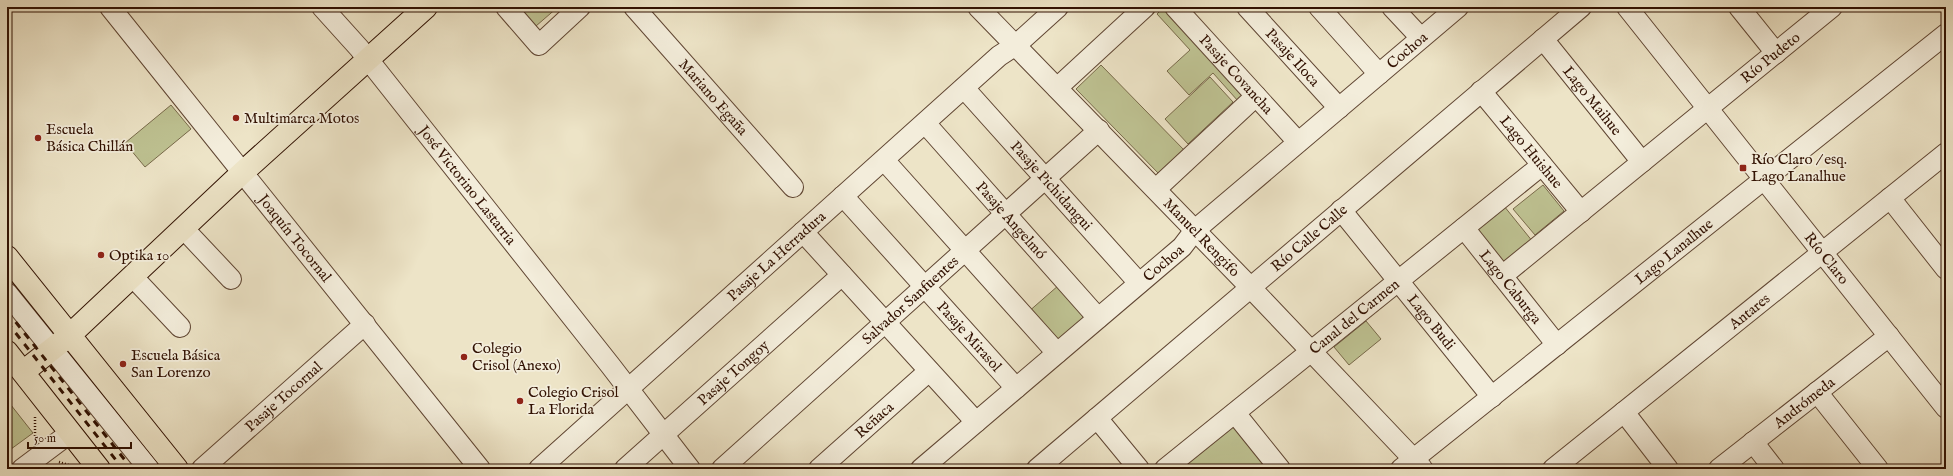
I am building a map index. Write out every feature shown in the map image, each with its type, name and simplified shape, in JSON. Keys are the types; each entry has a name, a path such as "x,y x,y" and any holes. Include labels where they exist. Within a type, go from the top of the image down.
{"main road":[{"path":"22,372 70,334 243,172 426,7"},
{"path":"10,261 177,469"},
{"path":"7,352 99,469"}],"street":[{"name":"Joaquín Tocornal","path":"110,7 480,469"},
{"name":"José Victorino Lastarria","path":"322,7 368,60 629,389 690,469"},
{"path":"506,7 539,45 580,7"},
{"name":"Mariano Egaña","path":"634,7 793,187"},
{"name":"Manuel Rengifo","path":"978,7 1099,130 1311,351 1412,466"},
{"name":"Pasaje La Herradura","path":"539,469 999,56 1016,45 1058,7"},
{"path":"1058,88 1145,7"},
{"name":"Pasaje Covancha","path":"1174,7 1298,142"},
{"name":"Pasaje Iloca","path":"1247,7 1339,108"},
{"path":"1318,7 1379,74"},
{"path":"1392,7 1421,38"},
{"name":"Cochoa","path":"921,469 1182,247 1195,230 1458,7"},
{"name":"Río Calle Calle","path":"1037,469 1581,7"},
{"name":"Río Claro","path":"1627,7 1889,336 1944,402"},
{"path":"1739,7 1776,53"},
{"name":"Río Pudeto","path":"1708,108 1832,7"},
{"name":"Lago Lanalhue","path":"1412,466 1492,397 1946,34"},
{"name":"Lago Maihue","path":"1543,39 1642,162"},
{"name":"Pasaje Pichidangui","path":"964,88 1139,283"},
{"name":"Lago Huishue","path":"1481,91 1581,212"},
{"path":"1156,189 1256,96"},
{"path":"1502,276 1708,108"},
{"name":"Pasaje Angelmó","path":"924,123 1098,318"},
{"name":"Salvador Sanfuentes","path":"722,469 1099,130"},
{"name":"Antares","path":"1561,467 1624,412 1946,153"},
{"path":"884,160 1057,353"},
{"name":"Canal del Carmen","path":"1165,469 1542,165"},
{"name":"Pasaje Mirasol","path":"843,196 1016,388"},
{"path":"1890,198 1946,269"},
{"name":"Lago Budi","path":"1341,210 1492,397"},
{"path":"183,228 231,279"},
{"name":"Lago Caburga","path":"1464,228 1557,345"},
{"path":"803,232 976,422"},
{"name":"Pasaje Tongoy","path":"624,469 842,275"},
{"path":"132,276 180,328"},
{"path":"7,293 149,469"},
{"name":"Pasaje Tocornal","path":"202,469 365,324"},
{"name":"Andrómeda","path":"1719,469 1889,336"},
{"name":"Reñaca","path":"820,469 929,371"},
{"path":"1817,392 1878,469"},
{"path":"1624,412 1668,469"},
{"path":"1235,413 1276,468"},
{"path":"1097,418 1139,469"},
{"path":"22,469 70,433"},
{"path":"1753,442 1774,469"}],"path":[{"path":"34,415 37,422 35,437 52,461 79,469"}],"green space":[{"path":"519,7 558,7 536,26"},
{"path":"1164,7 1244,95 1238,101 1213,73 1189,95 1167,71 1190,50 1157,14"},
{"path":"1101,65 1185,151 1160,175 1076,89"},
{"path":"1210,77 1233,102 1188,144 1165,119"},
{"path":"171,105 191,129 145,167 125,143"},
{"path":"1543,185 1564,211 1535,235 1513,209"},
{"path":"1504,206 1533,242 1504,265 1475,230"},
{"path":"1059,285 1088,319 1057,347 1027,313"},
{"path":"1366,321 1381,339 1349,365 1334,347"},
{"path":"7,400 33,433 7,452"},
{"path":"1234,425 1266,463 1258,469 1180,469"}],"railway":[{"path":"7,311 132,469"},
{"path":"7,322 123,469"}],"place":[{"name":"Multimarca Motos","path":"236,118"},
{"name":"Escuela Básica Chillán","path":"38,138"},
{"name":"Río Claro / esq. Lago Lanalhue","path":"1743,168"},
{"name":"Optika 10","path":"101,255"},
{"name":"Colegio Crisol (Anexo)","path":"464,357"},
{"name":"Escuela Básica San Lorenzo","path":"123,364"},
{"name":"Colegio Crisol La Florida","path":"520,401"}]}
